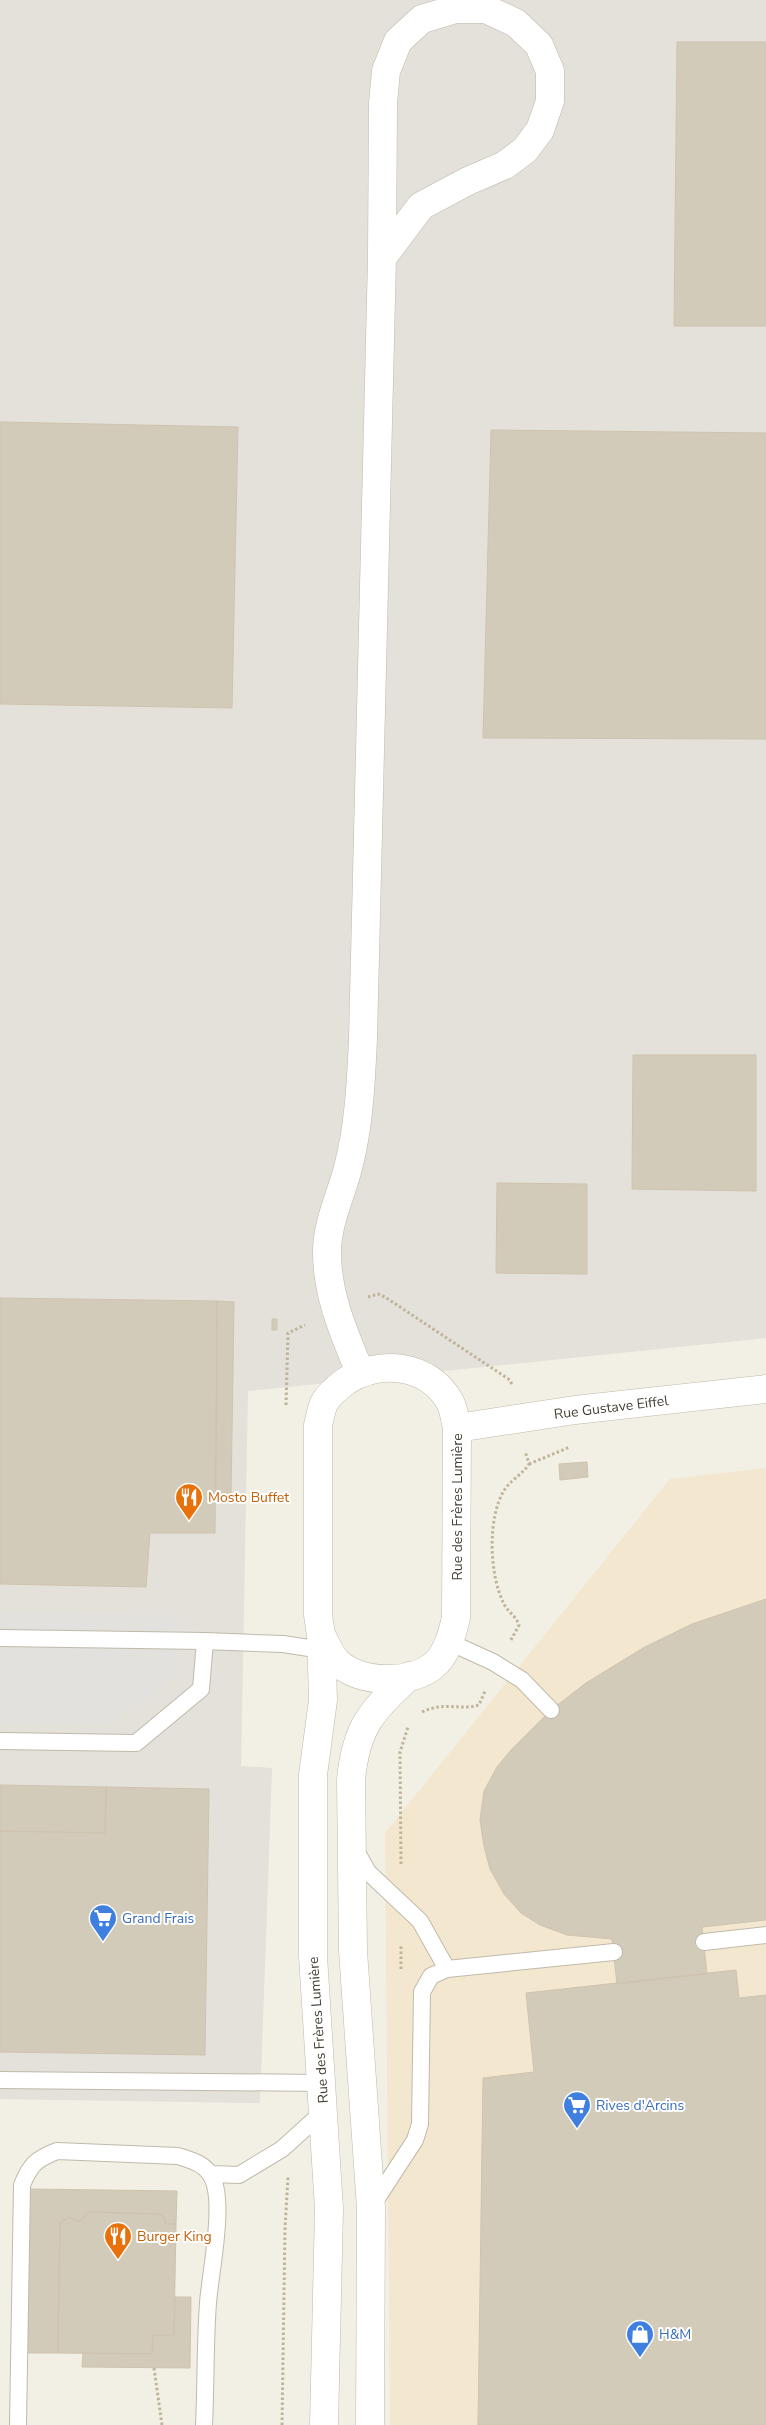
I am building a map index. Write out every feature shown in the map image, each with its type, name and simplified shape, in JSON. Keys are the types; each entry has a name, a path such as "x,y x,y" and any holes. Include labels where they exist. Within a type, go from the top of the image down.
{"street":[{"path":"360,1372 336,1312 330,1286 327,1250 335,1209 348,1167 360,1103 382,258 383,103 386,71 398,41 422,19 456,9 486,9 516,23 539,45 550,71 550,101 540,130 525,150 505,165 468,181 421,206 382,258"},
{"name":"Rue des Frères Lumière","path":"322,1642 336,1661 353,1673 378,1680 409,1676 433,1665 449,1642 456,1618 457,1428 451,1403 435,1382 413,1372 388,1366 360,1372 337,1388 325,1402 318,1425 318,1615 322,1642 323,1700 313,1776 313,1956 329,2209 324,2425"},
{"name":"Rue Gustave Eiffel","path":"457,1428 575,1410 766,1389"},
{"name":"Rue des Frères Lumière","path":"370,2425 371,2208 353,1951 351,1780 353,1758 360,1733 377,1707 409,1676"}],"lane":[{"path":"0,1638 283,1644 322,1642"},
{"path":"0,1741 136,1743 201,1689 205,1641"},
{"path":"449,1642 494,1662 522,1680 551,1710"},
{"path":"352,1843 368,1872 420,1921 447,1969"},
{"path":"704,1942 766,1935"},
{"path":"371,2208 415,2140 420,2124 422,1992 431,1976 447,1969 614,1952"},
{"path":"0,2080 322,2083"},
{"path":"211,2174 239,2175 282,2149 324,2110"},
{"path":"18,2425 22,2185 28,2168 43,2156 57,2151 178,2156 196,2161 211,2174 217,2197 218,2216 208,2302 204,2425"}],"path":[{"path":"336,1312 369,1296 378,1294 386,1297 510,1380 512,1384 510,1421 529,1459 529,1464 505,1489 498,1502 492,1540 498,1588 504,1604 516,1618 519,1625 517,1632 494,1662 483,1699 479,1705 473,1707 442,1705 418,1714"},
{"path":"401,1970 400,1752 409,1724"},
{"path":"154,2368 162,2425"}],"shaded area":[{"path":"0,0 766,0 766,1338 248,1391 241,1766 272,1768 260,2103 0,2099"},
{"name":"Rives d'Arcins","path":"766,1468 766,2425 390,2425 385,1833 670,1479"},
{"path":"0,1612 179,1615 179,1674 109,1724 0,1724"}],"building":[{"path":"677,42 766,42 766,326 674,326"},
{"path":"0,422 238,427 232,708 0,704"},
{"path":"491,430 766,433 766,739 483,738"},
{"path":"633,1055 756,1055 756,1191 632,1189"},
{"path":"497,1183 587,1184 587,1274 496,1273"},
{"path":"0,1298 217,1301 215,1533 150,1533 146,1587 0,1584"},
{"path":"217,1301 234,1302 231,1496 216,1495"},
{"path":"272,1319 277,1319 277,1330 272,1330"},
{"path":"587,1462 588,1477 560,1480 559,1464"},
{"path":"766,1599 766,1920 702,1927 707,1974 617,1984 612,1939 567,1935 540,1925 521,1913 504,1894 490,1869 484,1846 480,1820 484,1791 497,1767 511,1750 551,1710 586,1683 643,1648 692,1624"},
{"path":"0,1785 106,1787 105,1833 0,1831"},
{"name":"Grand Frais","path":"106,1787 209,1789 205,2055 0,2052 0,1831 105,1833"},
{"path":"736,1970 739,1998 766,1995 766,2425 478,2425 483,2078 534,2072 526,1993"},
{"path":"29,2189 177,2191 176,2224 166,2224 164,2217 159,2214 89,2212 81,2221 76,2221 69,2217 60,2223 58,2353 27,2353"},
{"name":"Burger King","path":"89,2212 159,2214 164,2217 166,2224 176,2224 174,2335 153,2335 152,2354 58,2353 60,2223 69,2217 76,2221 81,2221"},
{"path":"175,2297 191,2297 190,2368 82,2367 83,2353 152,2354 153,2335 174,2335"}],"place":[{"name":"Mosto Buffet","path":"189,1521"},
{"name":"Grand Frais","path":"103,1942"},
{"name":"Rives d'Arcins","path":"577,2129"},
{"name":"Burger King","path":"118,2260"},
{"name":"H&M","path":"640,2358"}]}
